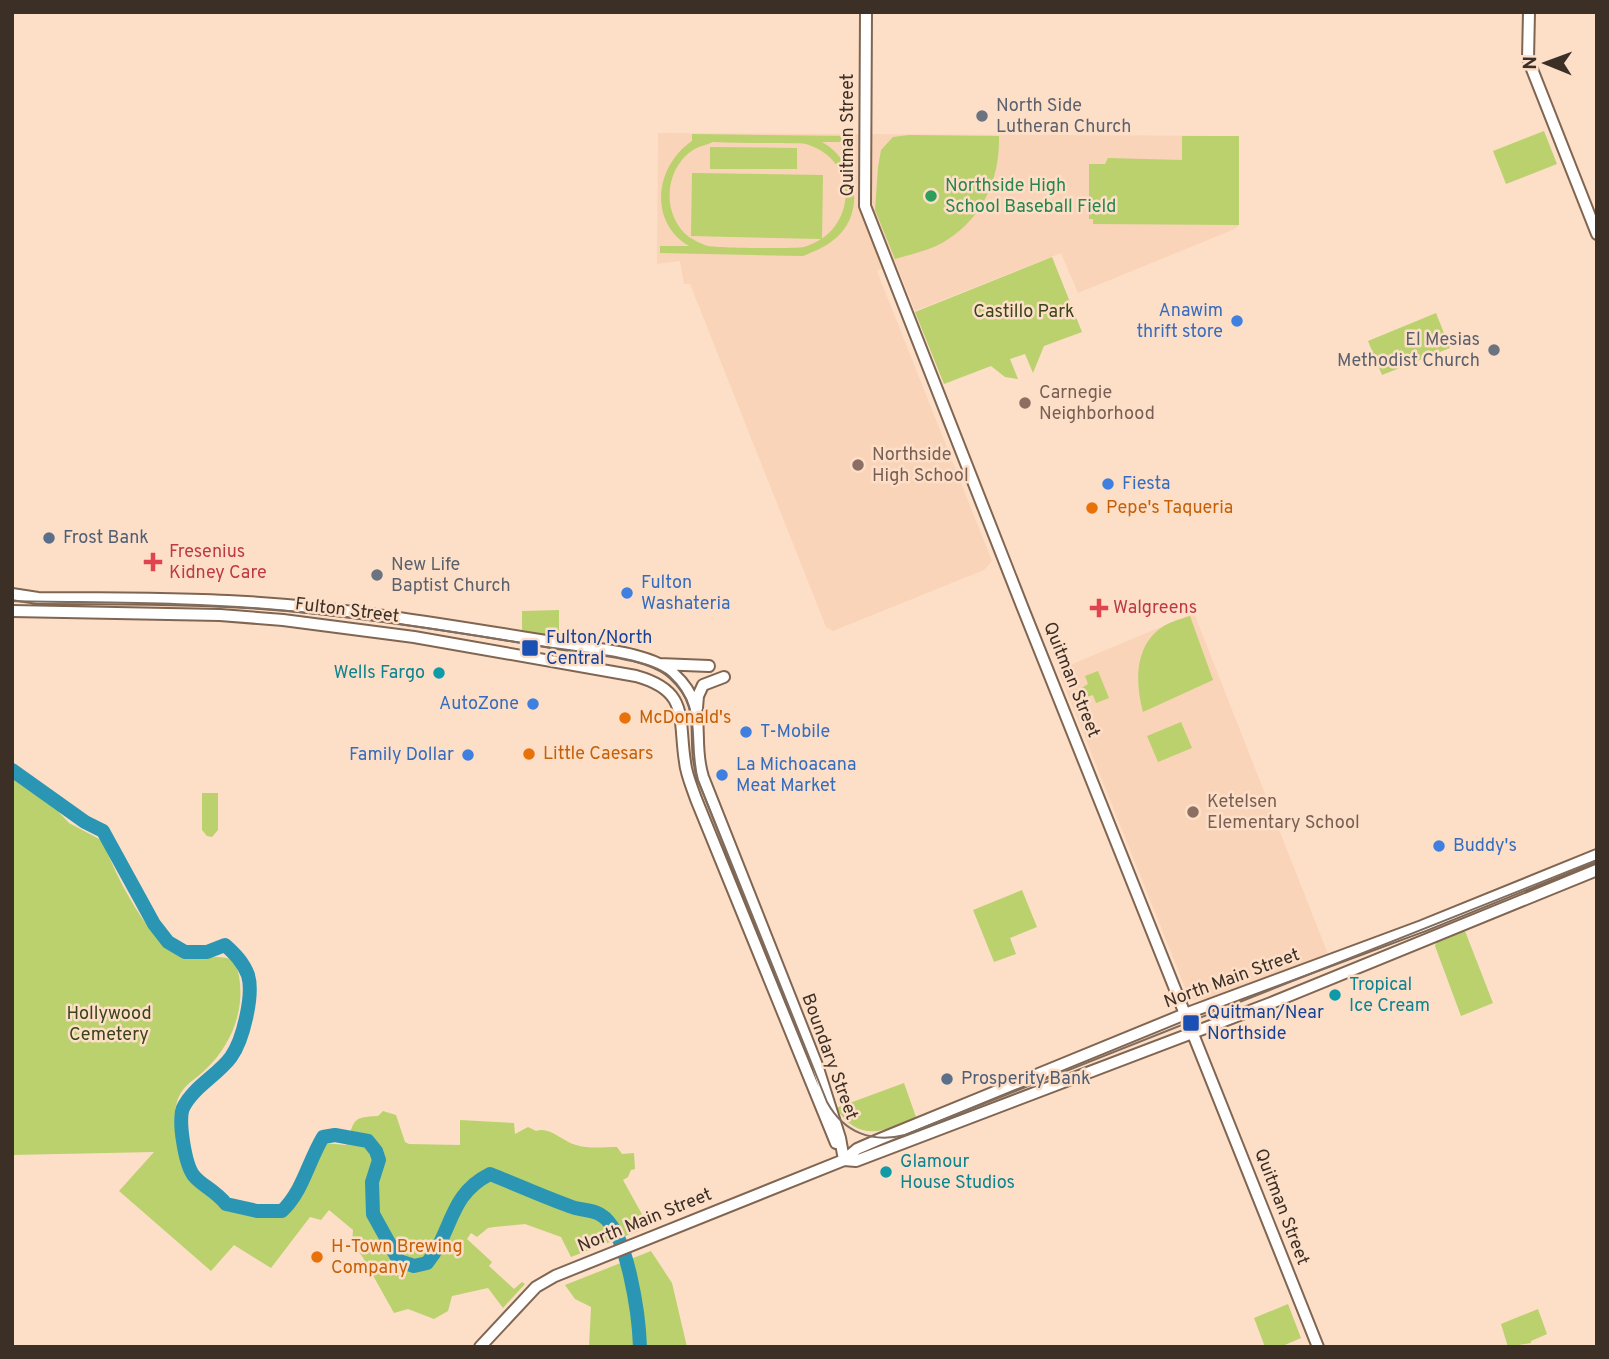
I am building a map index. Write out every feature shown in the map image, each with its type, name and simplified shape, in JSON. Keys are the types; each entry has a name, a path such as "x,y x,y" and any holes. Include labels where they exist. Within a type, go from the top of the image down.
{"main road":[{"name":"Quitman Street","path":"866,12 865,206 1318,1347"},
{"path":"1529,12 1528,59 1597,234"},
{"name":"Fulton Street","path":"12,594 38,598 228,601 290,606 489,631 629,655 659,664"},
{"name":"Fulton Street","path":"12,611 220,615 346,627 636,676 669,693"},
{"path":"659,664 709,666"},
{"name":"Boundary Street","path":"659,664 682,682 692,696 697,710 702,777 817,1065 840,1138 844,1160"},
{"path":"697,710 698,696 704,685 724,677"},
{"name":"Boundary Street","path":"669,693 681,714 684,761 696,799 804,1070 844,1160"},
{"name":"North Main Street","path":"480,1347 540,1283 844,1160 857,1149 880,1139 1185,1014 1422,926 1597,855"},
{"name":"North Main Street","path":"844,1160 856,1161 1193,1033 1597,870"}],"shaded area":[{"name":"Northside High School","path":"658,133 1239,136 1239,225 1235,229 1078,293 1061,253 915,311 895,261 877,271 992,561 984,570 833,631 826,627 690,284 684,284 680,261 657,264"},
{"name":"Ketelsen Elementary School","path":"1194,613 1328,954 1213,999 1190,1000 1058,670"}],"green space":[{"path":"1544,131 1557,164 1506,184 1493,151"},
{"path":"692,134 851,136 851,142 822,142 842,159 848,171 854,196 849,222 833,241 803,256 660,253 660,246 689,246 676,236 667,223 661,194 670,165 692,141","holes":["713,142 803,144 826,154 837,166 844,181 846,197 842,213 834,227 821,239 798,248 715,247 689,237 680,228 670,205 672,180 683,158 698,147"]},
{"name":"Northside High School Baseball Field","path":"999,136 999,152 993,181 971,220 941,243 895,259 875,210 878,167 881,150 893,137"},
{"path":"1182,136 1239,136 1239,225 1093,224 1093,219 1089,219 1089,164 1105,164 1108,158 1182,160"},
{"path":"710,147 797,148 797,169 710,169"},
{"path":"692,173 823,175 822,239 691,236"},
{"name":"Castillo Park","path":"1052,257 1082,332 1044,346 1033,373 1025,354 1010,359 1018,379 1005,377 991,366 944,384 915,312"},
{"path":"1436,313 1450,348 1382,375 1368,341"},
{"path":"559,610 559,633 554,637 522,631 522,611"},
{"path":"1190,616 1213,680 1143,712 1138,677 1142,653 1154,634 1164,626"},
{"path":"1098,671 1109,698 1096,703 1093,695 1083,698 1079,692 1088,684 1085,676"},
{"path":"1181,722 1192,748 1158,762 1147,736"},
{"name":"Hollywood Cemetery","path":"12,775 42,794 69,823 103,841 124,888 146,924 170,950 189,958 222,957 235,961 239,976 240,1005 231,1033 215,1059 182,1091 175,1112 178,1142 190,1181 200,1182 221,1198 221,1206 242,1206 260,1217 263,1213 293,1205 323,1143 346,1145 355,1121 363,1117 378,1116 383,1111 396,1115 405,1142 409,1144 460,1145 460,1120 514,1123 515,1134 528,1127 536,1131 551,1132 581,1146 617,1147 622,1154 634,1153 635,1169 623,1180 649,1227 571,1257 561,1237 525,1224 488,1228 477,1237 471,1233 467,1239 492,1262 489,1266 514,1289 522,1282 525,1284 503,1308 488,1288 452,1296 448,1311 434,1319 408,1309 394,1313 352,1243 353,1230 329,1210 321,1220 310,1217 271,1268 234,1245 211,1271 119,1191 154,1152 12,1155"},
{"path":"202,793 218,793 218,830 212,837 202,830"},
{"path":"1022,890 1037,927 1010,938 1016,954 994,962 973,910"},
{"path":"1465,931 1493,1003 1461,1016 1435,946 1437,940"},
{"path":"904,1083 916,1117 894,1127 863,1130 845,1119 836,1108"},
{"path":"651,1251 672,1283 687,1347 589,1347 591,1307 575,1299 565,1285"},
{"path":"1288,1304 1301,1338 1280,1347 1265,1347 1254,1318"},
{"path":"1538,1309 1547,1334 1531,1343 1508,1347 1501,1324"}],"waterway":[{"path":"12,770 85,822 103,831 154,924 168,942 185,952 207,952 225,945 246,970 250,994 243,1029 235,1049 226,1063 193,1094 183,1108 181,1123 185,1153 197,1179 226,1204 257,1211 282,1211 300,1185 323,1137 335,1135 368,1141 379,1160 372,1182 373,1214 399,1261 414,1266 427,1263 442,1239 458,1203 466,1192 490,1174 575,1208 595,1212 610,1224 625,1256 634,1296 640,1347"}],"tram line":[{"path":"12,601 145,603 312,613 611,656 645,664 669,676 680,688 691,712 698,780 827,1102 850,1128 881,1138 905,1135 1597,860"}],"place":[{"name":"North Side Lutheran Church","path":"982,116"},
{"name":"Northside High School Baseball Field","path":"931,196"},
{"name":"Anawim thrift store","path":"1237,321"},
{"name":"El Mesias Methodist Church","path":"1494,350"},
{"name":"Carnegie Neighborhood","path":"1025,403"},
{"name":"Northside High School","path":"858,465"},
{"name":"Fiesta","path":"1108,484"},
{"name":"Pepe's Taqueria","path":"1092,508"},
{"name":"Frost Bank","path":"49,538"},
{"name":"Fresenius Kidney Care","path":"153,562"},
{"name":"New Life Baptist Church","path":"377,575"},
{"name":"Fulton Washateria","path":"627,593"},
{"name":"Walgreens","path":"1099,608"},
{"name":"Fulton/North Central","path":"530,648"},
{"name":"Wells Fargo","path":"439,673"},
{"name":"AutoZone","path":"533,704"},
{"name":"McDonald's","path":"625,718"},
{"name":"T-Mobile","path":"746,732"},
{"name":"Little Caesars","path":"529,754"},
{"name":"Family Dollar","path":"468,755"},
{"name":"La Michoacana Meat Market","path":"722,775"},
{"name":"Ketelsen Elementary School","path":"1193,812"},
{"name":"Buddy's","path":"1439,846"},
{"name":"Tropical Ice Cream","path":"1335,995"},
{"name":"Quitman/Near Northside","path":"1191,1023"},
{"name":"Prosperity Bank","path":"947,1079"},
{"name":"Glamour House Studios","path":"886,1172"},
{"name":"H-Town Brewing Company","path":"317,1257"}]}
